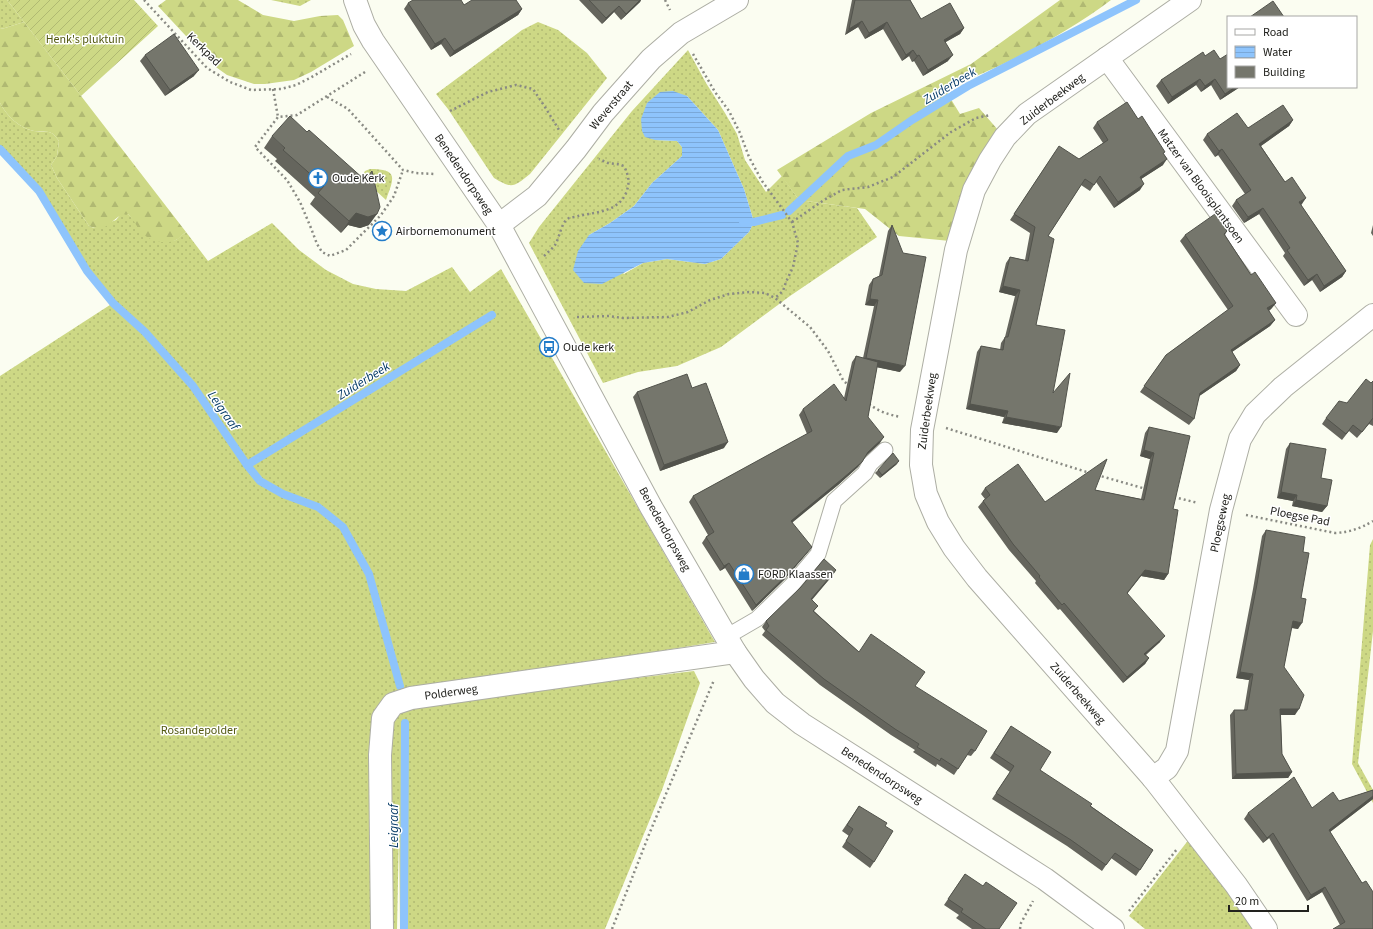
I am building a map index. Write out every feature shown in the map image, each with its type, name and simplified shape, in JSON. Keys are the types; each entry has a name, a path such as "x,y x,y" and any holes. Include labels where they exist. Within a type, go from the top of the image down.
{"street":[{"name":"Benedendorpsweg","path":"356,0 364,25 373,41 499,225 651,507 730,644 754,679 775,703 802,724 1045,879 1119,923"},
{"name":"Weverstraat","path":"499,225 538,196 603,113 651,60 682,33 737,0"},
{"name":"Zuiderbeekweg","path":"1190,0 1027,114 1006,137 990,160 974,190 956,250 924,421 921,465 926,494 938,522 954,548 977,578 1153,778 1236,885 1266,929"},
{"name":"Matzer van Blooisplantsoen","path":"1107,58 1296,315"},
{"name":"Ploegseweg","path":"1153,778 1167,768 1177,751 1221,510 1240,439 1255,414 1283,387 1373,315"},
{"name":"Polderweg","path":"382,929 380,755 383,718 393,704 411,698 730,644"}],"lane":[{"path":"730,644 791,586 818,554 834,501 865,473 870,464 885,450"}],"path":[{"name":"Kerkpad","path":"144,0 207,68 230,82 251,90 281,89 303,82 373,41"},
{"path":"682,33 714,92 729,111 740,133 749,157 762,181 792,222 798,242 793,267 783,291 775,298"},
{"path":"327,97 348,109 403,170 394,196 380,215 346,250 330,256 322,252 317,244 300,202 287,180 255,147 278,117 297,115 385,59"},
{"path":"428,122 488,92 516,85 533,89 545,106 564,139 576,149 590,157 624,166 628,173 629,184 625,195 619,204 609,210 569,218 563,224 560,237 554,247 542,258 523,270"},
{"path":"273,89 278,117"},
{"path":"792,222 824,200 842,190 868,187 893,177 951,132 976,118 1000,114 1027,114"},
{"path":"552,324 569,318 588,316 623,318 668,317 688,312 710,300 729,294 749,292 764,293 775,298 810,327 828,351 843,380 852,389"},
{"path":"865,401 873,408 888,414 924,421 1073,468 1147,489"},
{"name":"Ploegse Pad","path":"1169,495 1221,510 1335,533 1349,532 1364,527 1373,521"},
{"path":"612,929 650,832 730,644"},
{"path":"1119,923 1193,829"},
{"path":"1020,929 1021,922 1045,879"}],"green space":[{"path":"0,0 7,0 24,22 0,29"},
{"name":"Henk's pluktuin","path":"7,0 134,0 158,26 81,96"},
{"path":"166,0 238,0 263,15 294,21 320,16 338,15 343,20 354,46 311,72 294,80 254,84 227,75 213,65 158,6"},
{"path":"271,0 311,0 300,6"},
{"path":"1060,0 1111,0 1073,26 1032,50 946,88 960,114 979,108 998,130 977,160 958,205 950,241 899,236 865,209 799,200 777,170 871,113 971,64"},
{"path":"24,22 186,232 179,238 172,241 162,242 148,238 141,232 128,214 119,217 102,228 89,226 57,178 51,165 57,156 59,141 51,133 34,131 23,127 14,121 6,112 0,103 0,29"},
{"path":"538,22 558,30 587,53 607,78 530,174 520,182 509,185 494,178 448,109 436,94 522,30"},
{"path":"688,50 737,134 745,160 766,192 782,176 799,200 857,208 877,237 790,296 721,347 677,366 638,372 603,383 529,243 539,227 632,111","holes":["687,96 718,130 744,189 754,222 749,232 721,259 705,264 667,259 643,263 624,274 589,235 610,223 634,206 652,183 682,156 682,147 677,141 655,140"]},
{"name":"Rosandepolder","path":"0,103 10,117 18,124 34,131 51,133 56,137 59,141 57,156 51,165 57,178 89,226 94,228 116,220 122,213 128,214 135,220 141,231 164,242 176,240 186,232 208,261 272,223 299,250 326,270 353,284 376,289 406,291 452,267 470,292 501,269 715,642 408,692 412,705 694,671 700,683 662,790 605,929 400,929 399,830 397,929 0,929 0,376 113,303 87,271 39,191 0,149"},
{"path":"370,169 386,171 392,176 391,186 386,200 361,177 365,171"},
{"path":"1373,539 1373,631 1358,763 1373,790 1373,803 1352,764 1370,545"},
{"path":"1190,838 1255,929 1145,929 1129,916"}],"water":[{"path":"673,91 687,96 718,130 744,189 754,222 749,232 721,259 705,264 667,259 643,263 602,284 584,283 573,270 578,251 589,235 610,223 634,206 652,183 682,156 682,147 677,141 655,140 645,137 642,131 641,119 647,103 660,92"}],"building":[{"path":"413,0 461,0 464,5 472,0 516,0 522,9 454,51 445,38 435,44 408,3"},
{"path":"589,0 640,0 626,14 619,6 606,18"},
{"path":"855,0 910,0 921,19 950,3 964,28 944,40 953,55 928,70 919,55 917,56 913,50 906,55 887,22 869,33 862,21 849,29"},
{"path":"1273,1 1283,16 1251,16"},
{"path":"174,34 199,70 170,90 145,55"},
{"path":"1214,50 1220,59 1227,55 1227,88 1234,88 1225,94 1215,79 1205,86 1200,79 1172,97 1161,80 1203,52 1205,56"},
{"path":"1127,102 1138,119 1142,116 1165,152 1163,153 1167,159 1140,177 1144,184 1118,202 1100,176 1094,185 1085,179 1048,236 1054,239 1036,325 1065,330 1053,393 1070,373 1061,427 1006,417 1008,411 970,404 981,346 1003,350 1005,337 1008,337 1020,290 1003,286 1010,257 1028,261 1035,227 1014,214 1059,146 1079,159 1108,140 1097,122"},
{"path":"1283,105 1293,120 1259,144 1285,182 1292,177 1306,198 1299,202 1346,271 1324,286 1317,274 1308,280 1287,250 1290,248 1263,208 1248,217 1236,200 1251,190 1222,149 1219,151 1207,134 1237,113 1248,128"},
{"path":"290,116 307,132 309,130 365,180 372,171 380,207 377,214 368,217 356,213 349,221 318,193 324,186 283,150 285,148 272,136"},
{"path":"1215,214 1227,231 1224,234 1251,275 1255,272 1276,303 1267,308 1275,320 1231,350 1240,365 1200,393 1194,419 1144,386 1166,355 1233,306 1185,235"},
{"path":"892,225 903,253 926,257 905,366 866,358 878,300 870,299 873,279 882,275"},
{"path":"856,356 878,362 868,417 884,437 868,452 862,462 791,521 812,547 788,574 756,605 729,563 724,566 706,537 714,532 693,496 812,431 803,409 834,384 846,401"},
{"path":"687,374 692,388 706,383 728,442 664,465 637,392"},
{"path":"1366,379 1371,383 1373,381 1373,418 1362,432 1353,425 1346,434 1326,418 1339,401 1347,403"},
{"path":"1149,427 1190,436 1173,509 1178,510 1168,574 1145,570 1127,593 1165,636 1144,654 1149,658 1127,677 1064,603 1062,605 1039,577 1040,576 1013,544 983,501 990,495 985,488 1018,464 1045,502 1107,459 1095,490 1144,500 1154,453 1144,450"},
{"path":"1290,443 1326,449 1321,478 1332,480 1327,506 1296,500 1297,495 1281,492"},
{"path":"893,453 899,461 882,475 878,470"},
{"path":"1266,530 1305,537 1303,552 1309,553 1301,598 1306,599 1302,623 1293,621 1284,667 1304,695 1299,709 1280,709 1282,754 1292,772 1236,774 1234,710 1247,710 1253,674 1240,672"},
{"path":"824,559 836,570 811,599 818,606 813,611 859,652 871,634 925,672 915,686 987,731 975,751 971,749 958,769 941,758 940,761 917,747 919,744 824,679 766,630 769,626 766,621 801,587"},
{"path":"1011,726 1051,752 1040,770 1092,804 1090,806 1153,850 1140,870 1115,853 1106,865 1071,840 996,793 1014,766 994,753"},
{"path":"1294,777 1312,808 1333,792 1339,801 1373,790 1373,796 1329,830 1362,883 1366,881 1373,892 1373,929 1333,929 1345,922 1325,887 1311,895 1273,833 1267,838 1248,813"},
{"path":"859,806 887,823 885,826 893,831 874,862 846,841 853,829 847,825"},
{"path":"965,874 983,886 986,882 1017,903 999,929 986,929 961,912 963,909 948,899"}],"waterway":[{"name":"Zuiderbeek","path":"789,211 848,156 876,145 912,120 968,86 1136,0"},
{"name":"Leigraaf","path":"0,149 39,191 87,271 113,303 145,332 193,386 247,465 260,481 283,494 318,507 343,527 369,574 400,686"},
{"name":"Zuiderbeek","path":"743,222 754,222 782,215"},
{"name":"Zuiderbeek","path":"247,465 492,315"},
{"name":"Leigraaf","path":"404,929 405,723"}],"place":[{"name":"Oude Kerk","path":"318,178"},
{"name":"Airbornemonument","path":"382,231"},
{"name":"Oude kerk","path":"549,347"},
{"name":"FORD Klaassen","path":"744,574"}]}
